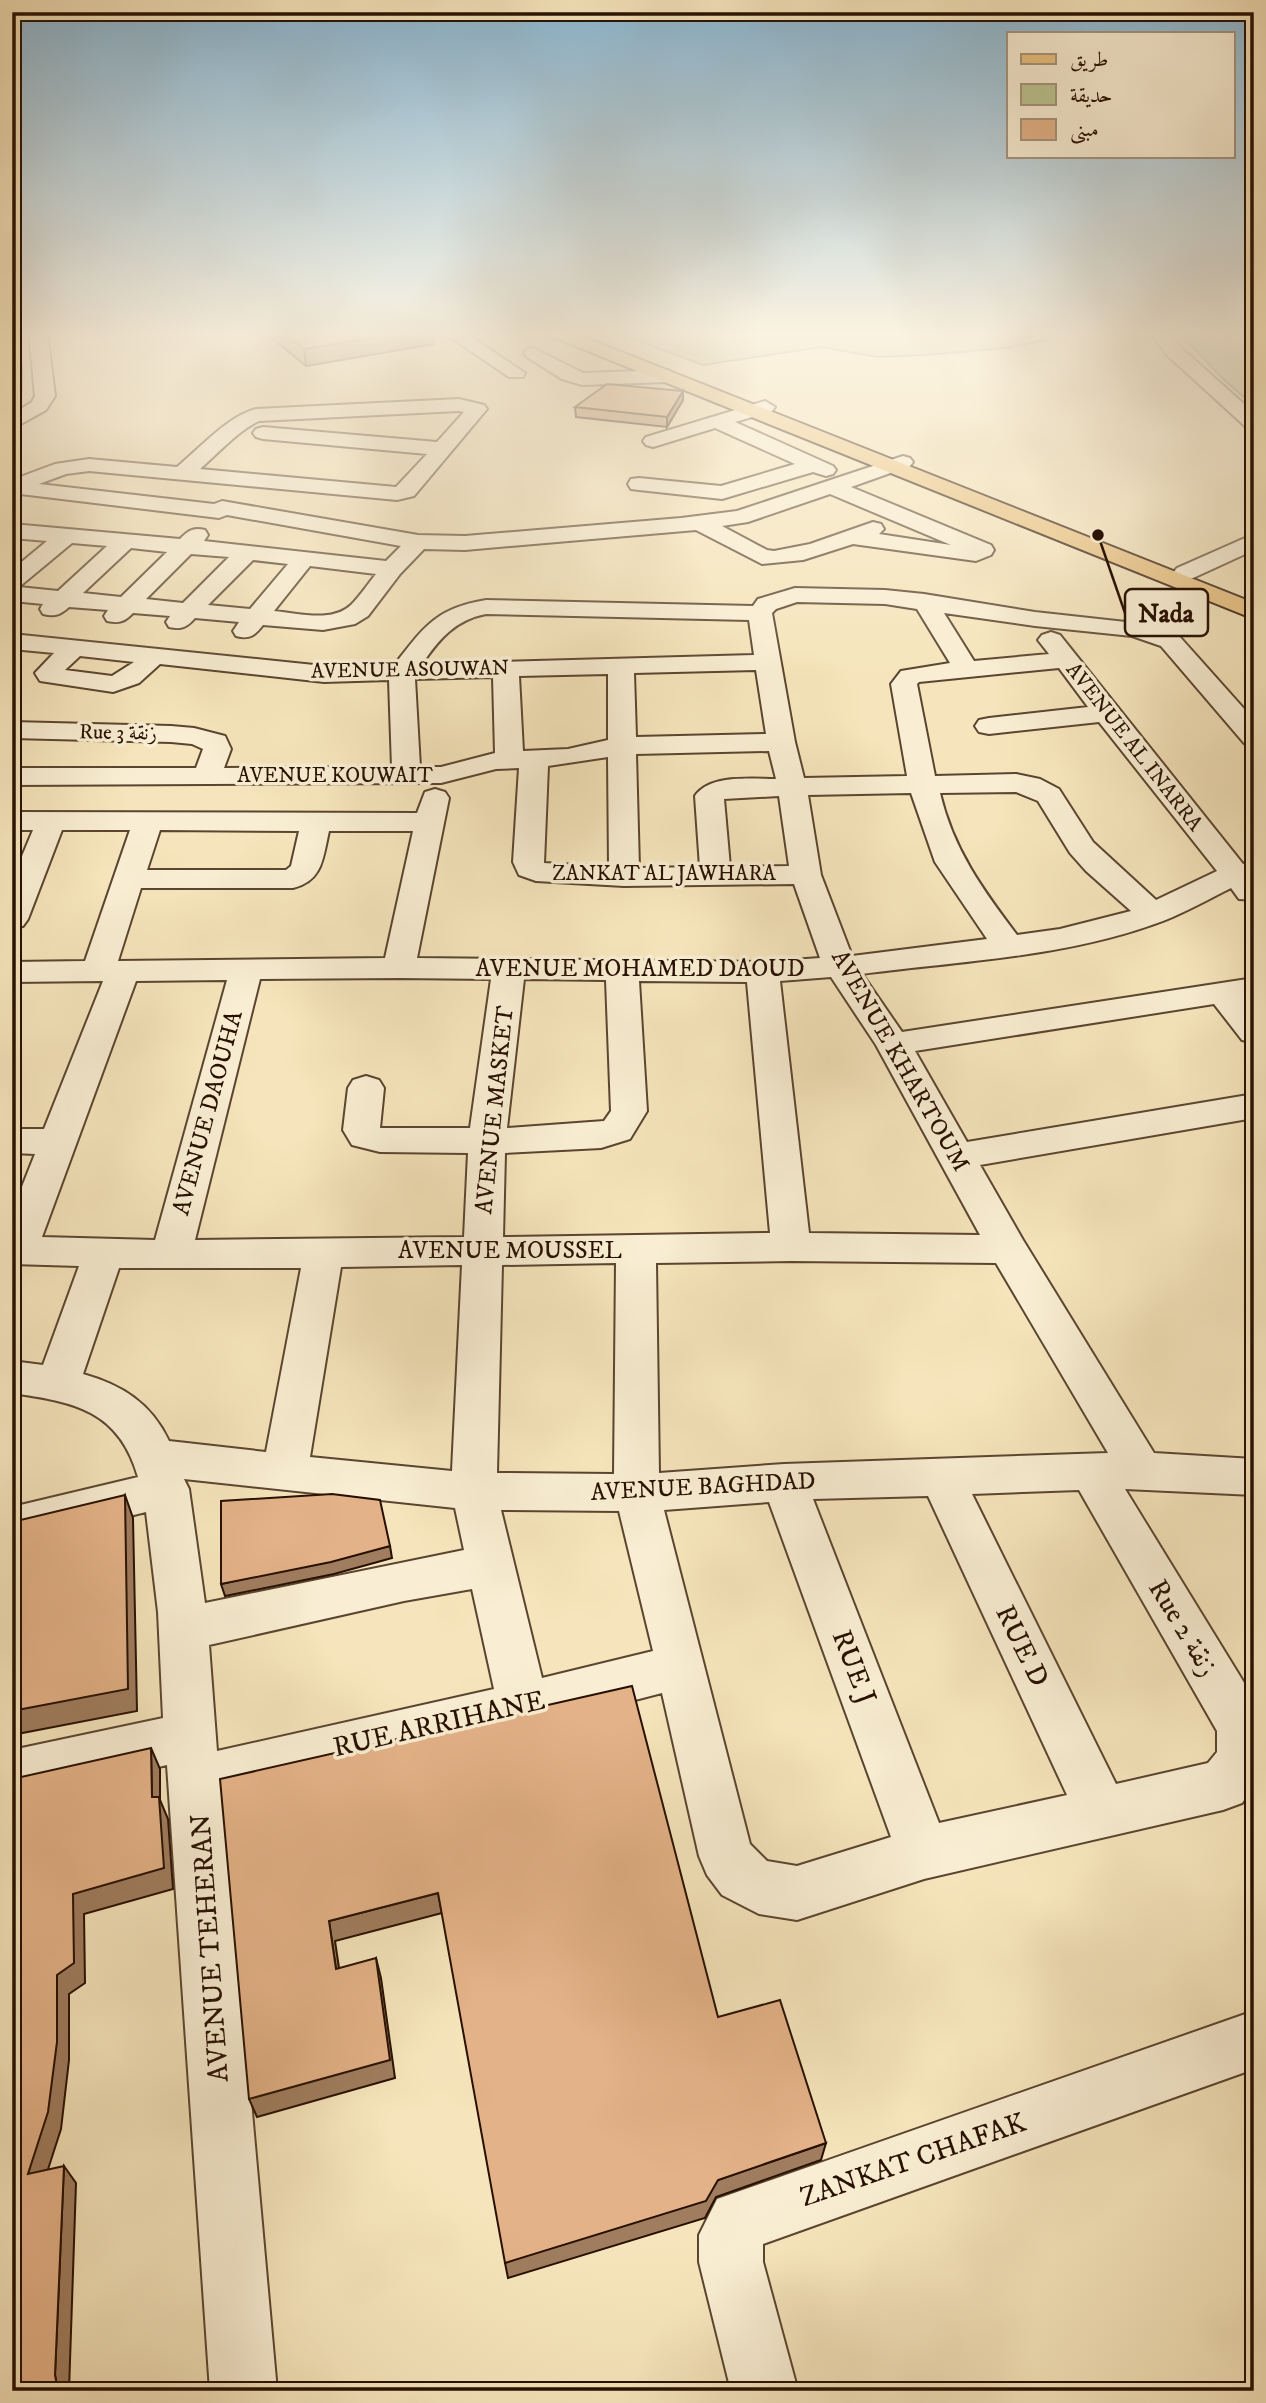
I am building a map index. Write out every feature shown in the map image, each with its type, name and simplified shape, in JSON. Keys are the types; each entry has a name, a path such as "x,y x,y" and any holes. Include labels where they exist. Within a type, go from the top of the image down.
{"main road":[{"path":"847,444 1254,612"},
{"path":"897,464 1254,599"}],"street":[{"path":"183,473 217,444"},
{"path":"100,633 221,509 278,444"},
{"path":"303,485 343,444"},
{"path":"382,444 442,449"},
{"path":"13,486 76,465 183,473 255,469 303,485 397,494 406,491 446,444"},
{"path":"766,444 813,465 841,484 907,518 983,550 976,554 961,553 849,537"},
{"path":"362,491 403,446"},
{"path":"13,486 51,493 221,509 418,542 465,542 700,523 759,512 897,464"},
{"path":"639,484 722,492 813,465"},
{"path":"700,523 762,557 771,558 789,556 907,518"},
{"path":"12,531 247,552 391,569"},
{"path":"12,582 66,537"},
{"path":"1185,573 1254,541"},
{"path":"22,634 125,542"},
{"path":"12,594 323,623 346,619 359,611 391,569 418,542"},
{"path":"72,649 48,673 50,676 113,684 131,679 190,611 247,552"},
{"path":"229,648 305,558"},
{"path":"406,776 402,672 443,619 472,608 760,612 766,604 795,595 885,597 1035,619 1135,629 1170,641 1249,725"},
{"path":"924,601 966,668"},
{"name":"AVENUE KHARTOUM","path":"760,612 780,742 792,787 806,875 840,967 893,1044 1008,1249 1141,1470"},
{"name":"AVENUE AL INARRA","path":"1035,619 1105,713 1247,880"},
{"name":"AVENUE ASOUWAN","path":"22,634 72,649 156,649 324,674 768,662"},
{"path":"1009,946 965,888 941,843 925,785 904,684 910,676 966,668 1065,660"},
{"path":"621,666 625,877"},
{"path":"506,669 522,760"},
{"path":"989,726 1105,713"},
{"name":"Rue 3 زنقة","path":"12,730 194,736 215,742 217,749 206,776"},
{"name":"AVENUE KOUWAIT","path":"12,777 441,775 477,764 568,757 622,746 780,742"},
{"name":"ZANKAT AL JAWHARA","path":"522,760 530,869 544,874 625,877 806,875"},
{"path":"399,968 441,775"},
{"path":"716,877 709,796 724,789 1016,783 1042,790 1049,795 1081,847 1097,865 1153,914"},
{"path":"12,821 429,822"},
{"path":"12,919 21,876 51,821"},
{"path":"15,1250 58,1142 110,971 128,879 148,821"},
{"path":"128,879 293,878 305,870 316,822"},
{"name":"AVENUE MOHAMED DAOUD","path":"15,978 110,971 399,968 763,972 840,967 1060,939 1153,914 1247,880"},
{"name":"AVENUE DAOUHA","path":"171,1255 246,970"},
{"name":"AVENUE MASKET","path":"509,970 487,1141 474,1491 523,1706"},
{"path":"366,1088 361,1130 372,1139 487,1141 601,1136 617,1130 629,1111 622,972"},
{"path":"763,972 791,1247"},
{"path":"893,1044 1238,990 1254,1031"},
{"path":"955,1157 1254,1106"},
{"path":"12,1141 58,1142"},
{"name":"AVENUE MOUSSEL","path":"15,1250 171,1255 791,1247 1008,1249"},
{"path":"636,1250 637,1493 726,1856 741,1876 759,1886 797,1893 924,1853 1103,1814"},
{"path":"58,1383 104,1253"},
{"path":"285,1472 323,1254"},
{"name":"AVENUE TEHERAN","path":"12,1377 58,1383 102,1398 127,1413 141,1428 163,1484 183,1629 244,2391"},
{"name":"AVENUE BAGHDAD","path":"12,1525 163,1484 285,1472 474,1491 637,1493 784,1482 1141,1470 1254,1477"},
{"name":"Rue 2 زنقة","path":"1092,1473 1242,1726 1245,1746 1239,1768 1223,1785 1103,1814"},
{"name":"RUE D","path":"942,1478 1103,1814"},
{"name":"RUE J","path":"784,1482 924,1853"},
{"path":"183,1629 404,1581 490,1566"},
{"name":"RUE ARRIHANE","path":"12,1775 193,1760 224,1773 523,1706 681,1666"},
{"name":"ZANKAT CHAFAK","path":"765,2391 731,2262 731,2235 739,2221 1254,2040"}],"building":[{"path":"332,1494 380,1500 390,1546 331,1562 221,1584 221,1501"},
{"path":"125,1495 128,1689 12,1711 12,1522"},
{"path":"632,1686 718,2017 780,2000 826,2143 718,2180 706,2201 505,2263 438,1893 329,1921 336,1969 376,1958 390,2060 249,2099 220,1779"},
{"path":"151,1748 152,1797 159,1797 164,1868 73,1894 74,1963 57,1975 57,2042 48,2112 28,2174 64,2166 55,2375 58,2391 12,2391 12,1779"}],"place":[{"name":"Nada","path":"1098,535"}]}
